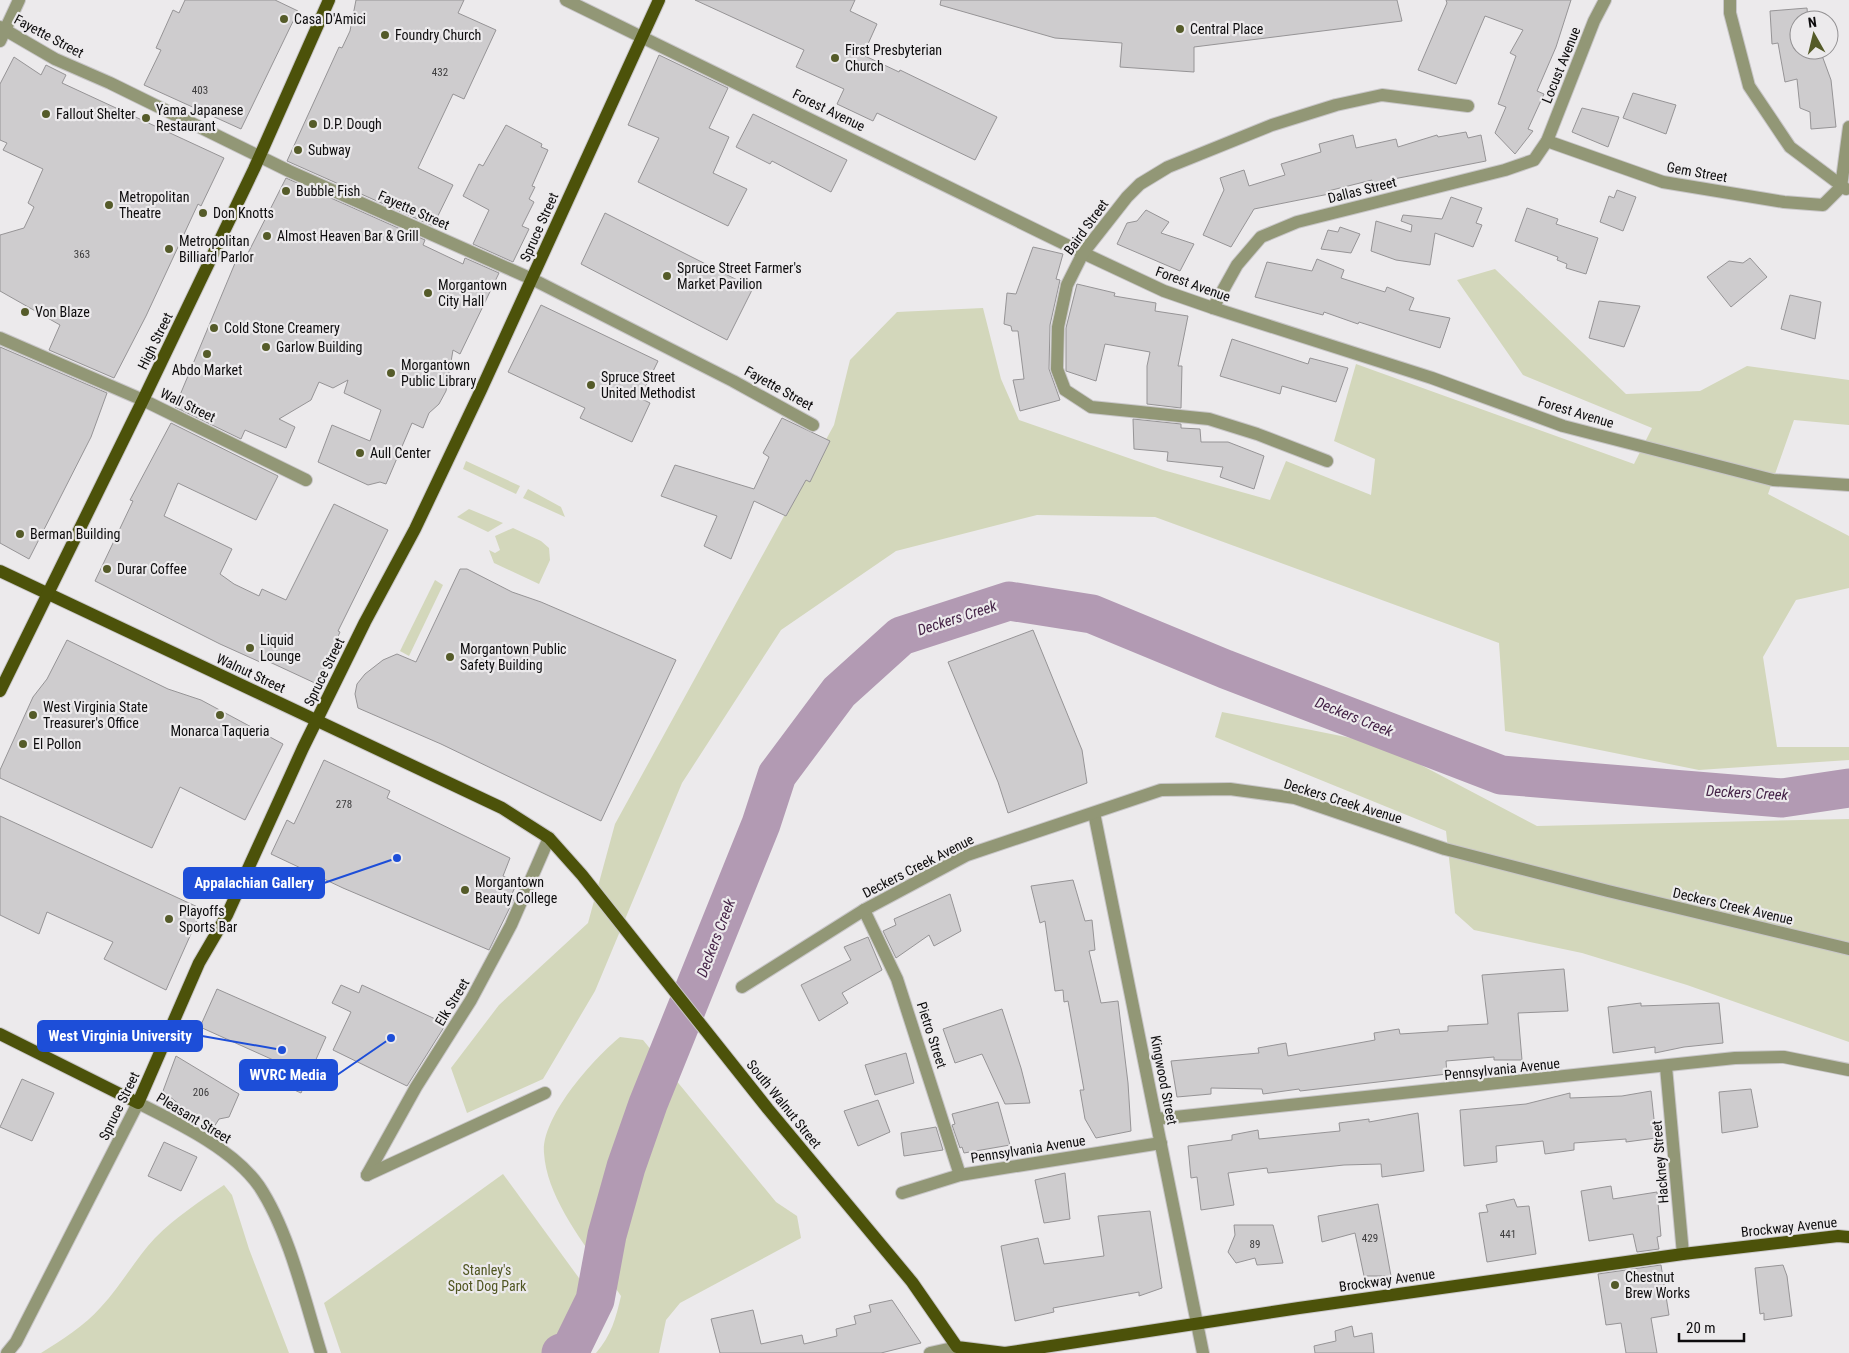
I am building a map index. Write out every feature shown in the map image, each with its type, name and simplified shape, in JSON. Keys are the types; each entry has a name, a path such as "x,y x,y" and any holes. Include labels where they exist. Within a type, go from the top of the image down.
{"main road":[{"name":"High Street","path":"0,690 144,400 260,157 329,0"},
{"name":"Spruce Street","path":"138,1103 199,963 227,915 365,622 415,529 532,279 659,0"},
{"name":"Walnut Street","path":"0,571 502,808 549,838 582,876"},
{"name":"South Walnut Street","path":"582,876 768,1109 912,1282 958,1350"},
{"name":"Pleasant Street","path":"0,1034 138,1103"},
{"name":"Brockway Avenue","path":"958,1350 1005,1353 1196,1322 1683,1254 1838,1236 1849,1237"}],"street":[{"path":"2,33 19,0"},
{"name":"Forest Avenue","path":"566,0 642,35 1083,253 1164,290 1213,308 1432,378 1563,426 1772,480 1849,485"},
{"name":"Locust Avenue","path":"1546,141 1594,21 1605,0"},
{"path":"1730,0 1730,13 1749,86 1790,147 1845,189"},
{"name":"Fayette Street","path":"2,33 110,83 260,157 532,279 733,381 813,425"},
{"name":"Baird Street","path":"1327,461 1257,434 1209,419 1091,407 1066,390 1057,369 1058,327 1067,285 1083,253 1140,184 1168,168 1272,125 1336,105 1382,95 1468,106"},
{"path":"1845,189 1849,127"},
{"name":"Gem Street","path":"1546,141 1663,182 1784,202 1823,205 1845,189"},
{"name":"Dallas Street","path":"1213,308 1237,264 1261,237 1297,222 1505,170 1534,160 1546,141"},
{"name":"Wall Street","path":"0,338 144,400 306,480"},
{"name":"Deckers Creek Avenue","path":"742,987 864,910 967,855 1161,790 1230,789 1294,798 1445,848 1608,891 1849,948"},
{"name":"Kingwood Street","path":"1094,813 1202,1353"},
{"name":"Elk Street","path":"545,1093 367,1175 416,1087 471,1000 511,924 549,838"},
{"name":"Pietro Street","path":"864,910 897,978 960,1174"},
{"name":"Pennsylvania Avenue","path":"1156,1119 1666,1067 1735,1058 1784,1057 1849,1070"},
{"name":"Hackney Street","path":"1666,1067 1683,1254"},
{"name":"Pleasant Street","path":"138,1103 182,1125 226,1153 258,1186 282,1231 321,1353"},
{"name":"Spruce Street","path":"8,1353 16,1342 138,1103"},
{"name":"Pennsylvania Avenue","path":"902,1193 960,1174 1161,1143"},
{"name":"Brockway Avenue","path":"930,1353 958,1350"}],"green space":[{"path":"1495,269 1626,394 1700,391 1747,366 1849,380 1849,425 1794,420 1768,494 1849,536 1849,588 1796,600 1763,657 1777,747 1849,747 1849,760 1699,770 1505,731 1499,643 1155,517 1037,515 896,551 781,630 682,783 595,991 543,1079 467,1113 451,1068 499,1005 588,923 615,824 834,425 850,360 897,312 983,308 1001,379 1019,420 1163,470 1270,500 1286,461 1371,495 1375,459 1334,441 1356,364 1634,464 1652,428 1523,375 1457,280"},
{"path":"466,461 520,486 516,494 463,469"},
{"path":"528,489 561,507 565,517 523,498"},
{"path":"469,509 503,523 488,532 457,517"},
{"path":"513,528 541,541 549,548 550,560 539,584 494,563 489,550 495,553 500,550 495,536"},
{"path":"435,580 443,585 409,656 400,651"},
{"path":"1222,712 1381,744 1537,826 1849,819 1849,1042 1687,985 1582,953 1474,930 1455,913 1446,831 1215,737"},
{"path":"620,1037 643,1040 776,1202 797,1216 801,1238 680,1303 666,1320 659,1353 596,1353 606,1340 621,1296 563,1210 547,1172 544,1153 545,1139 551,1123 571,1089 597,1059"},
{"name":"Stanley's Spot Dog Park","path":"503,1174 595,1300 571,1349 559,1353 341,1353 324,1303"},
{"path":"224,1185 232,1195 249,1249 289,1353 41,1353 73,1332 94,1314 163,1230"}],"building":[{"path":"185,0 275,0 298,11 241,129 144,85 161,50 156,48 173,10 179,13"},
{"path":"356,0 464,0 458,13 496,30 464,99 453,94 418,168 453,185 433,226 287,161 339,47 342,48 350,31"},
{"name":"First Presbyterian Church","path":"695,0 855,0 850,11 877,24 863,55 899,72 900,70 997,117 975,160 877,113 873,121 837,104 844,89 796,67 804,50"},
{"name":"Central Place","path":"941,0 1397,0 1402,21 1194,47 1194,72 1120,67 1122,43 1055,38 940,5"},
{"path":"1446,0 1571,0 1556,47 1537,91 1544,94 1528,129 1533,131 1515,154 1495,133 1506,107 1498,104 1516,56 1510,53 1523,30 1485,16 1456,84 1418,70 1447,3"},
{"path":"1807,8 1807,10 1789,10 1789,60 1824,60 1831,80 1836,127 1811,129 1810,112 1800,108 1797,79 1785,82 1778,43 1772,44 1770,11"},
{"path":"659,55 728,88 709,128 729,137 713,173 747,189 728,226 638,182 659,138 628,125"},
{"path":"14,57 41,75 46,65 66,75 62,83 224,158 201,206 198,204 146,316 114,378 49,350 60,325 0,291 0,235 24,228 34,207 28,203 43,169 3,150 7,143 0,140 0,84"},
{"path":"1633,93 1676,105 1666,134 1623,118"},
{"path":"1582,108 1619,117 1608,147 1572,132"},
{"path":"753,114 847,160 831,192 772,161 770,164 736,147"},
{"path":"506,125 542,144 541,147 548,150 532,186 535,187 529,199 534,202 522,226 529,229 513,262 473,244 489,210 463,196 479,164 483,166"},
{"path":"1466,132 1468,138 1481,135 1486,161 1373,183 1372,180 1328,191 1329,194 1254,209 1231,247 1203,235 1224,190 1220,178 1244,170 1249,186 1285,175 1281,164 1321,152 1319,144 1353,135 1356,148 1396,139 1398,147 1437,135 1438,137"},
{"path":"286,178 425,240 423,245 463,264 465,258 499,273 460,354 453,350 446,391 439,404 429,413 423,428 412,423 386,484 380,482 368,485 318,462 332,425 370,441 381,410 344,393 348,380 333,388 319,382 311,400 279,419 295,427 286,448 245,430 241,439 175,407 238,256 245,259"},
{"path":"1617,190 1636,197 1623,231 1600,222 1609,196 1614,198"},
{"path":"1451,197 1482,208 1476,223 1482,225 1473,247 1435,233 1430,265 1396,260 1371,251 1376,221 1411,232 1412,225 1401,221 1403,215 1442,219"},
{"path":"1527,208 1558,219 1556,224 1598,238 1586,274 1566,268 1567,264 1557,260 1558,257 1515,241"},
{"path":"1146,210 1169,222 1161,233 1194,244 1180,271 1117,244 1127,223 1137,221"},
{"name":"Spruce Street Farmer's Market Pavilion","path":"605,213 753,288 727,340 581,264"},
{"path":"1340,227 1360,234 1351,253 1321,249 1328,230 1338,232"},
{"path":"1033,247 1063,254 1056,279 1060,280 1050,325 1049,369 1060,400 1020,411 1013,380 1024,379 1018,331 1012,331 1011,326 1004,324 1007,293 1016,294"},
{"path":"1750,258 1767,277 1731,307 1707,277 1729,261 1743,263"},
{"path":"1317,259 1344,270 1341,278 1385,292 1387,287 1414,298 1409,310 1450,318 1440,348 1324,312 1323,315 1255,297 1267,262 1312,271"},
{"path":"1077,284 1115,293 1114,296 1156,303 1155,311 1188,316 1178,366 1182,366 1181,408 1147,404 1147,366 1150,352 1105,344 1096,381 1066,371 1066,328"},
{"path":"1790,295 1821,302 1815,339 1781,329"},
{"path":"1599,301 1640,306 1624,347 1589,338"},
{"name":"Spruce Street United Methodist","path":"541,305 658,361 640,398 650,403 632,442 580,418 585,408 508,372"},
{"path":"1232,339 1308,364 1310,358 1348,368 1336,402 1282,386 1280,394 1220,376"},
{"path":"0,347 107,393 91,437 29,559 0,543"},
{"path":"782,418 830,441 810,482 806,480 786,516 754,501 731,559 704,546 717,516 661,496 675,465 754,489 769,457 763,453"},
{"path":"1133,419 1181,424 1181,428 1200,429 1201,442 1228,442 1264,456 1254,489 1220,477 1223,467 1167,461 1168,452 1134,449"},
{"path":"171,423 278,476 256,520 178,483 164,516 232,549 220,574 234,584 259,596 262,589 286,600 334,504 388,530 338,631 340,632 317,684 261,658 260,662 220,644 95,581 133,501 130,500"},
{"path":"460,569 467,569 512,592 541,602 676,660 601,821 441,744 358,708 355,694 357,684 365,674 383,660 397,654 416,662"},
{"path":"1033,630 1082,750 1087,783 1008,813 998,782 948,662"},
{"path":"67,640 168,689 201,700 283,744 245,820 180,787 152,848 0,778 0,770 33,697 47,679"},
{"path":"324,760 390,791 387,798 510,858 503,876 517,883 511,896 514,899 489,950 343,888 271,854 287,820 294,824"},
{"path":"0,816 202,909 166,990 104,959 113,942 47,912 39,934 0,915"},
{"path":"1073,880 1085,921 1092,920 1095,950 1089,951 1101,1003 1118,1001 1128,1083 1131,1131 1096,1138 1085,1119 1080,1090 1084,1090 1068,1001 1064,1002 1063,990 1055,991 1045,921 1040,923 1031,886"},
{"path":"950,894 961,931 934,946 929,935 896,958 883,931 896,925 894,919"},
{"path":"868,937 882,970 842,993 848,1003 819,1021 801,985 851,960 844,947"},
{"path":"1564,969 1568,1011 1518,1013 1522,1060 1494,1060 1494,1057 1446,1061 1447,1074 1300,1091 1299,1089 1263,1094 1262,1089 1211,1088 1211,1094 1177,1097 1171,1061 1259,1053 1258,1048 1286,1043 1288,1056 1375,1040 1374,1033 1399,1029 1400,1034 1448,1031 1448,1026 1488,1024 1482,975"},
{"path":"341,985 359,993 362,985 446,1024 407,1086 333,1050 351,1012 332,1003"},
{"path":"217,989 326,1037 301,1093 272,1080 280,1063 200,1027"},
{"path":"1641,1003 1641,1006 1719,1003 1723,1043 1684,1047 1655,1053 1655,1047 1613,1053 1608,1007"},
{"path":"1002,1009 1030,1103 1005,1104 982,1054 955,1063 943,1029"},
{"path":"906,1053 914,1083 875,1095 865,1065"},
{"path":"176,1056 239,1094 229,1117 219,1119 214,1127 192,1115 163,1091"},
{"path":"22,1079 54,1093 32,1141 0,1127"},
{"path":"1751,1089 1758,1127 1722,1133 1719,1092"},
{"path":"1651,1091 1656,1138 1626,1142 1626,1139 1574,1143 1574,1150 1545,1154 1543,1141 1496,1146 1497,1162 1464,1166 1460,1110 1526,1104 1570,1093 1570,1098 1622,1096"},
{"path":"878,1100 890,1132 858,1146 844,1111"},
{"path":"998,1102 1010,1145 964,1153 962,1147 960,1148 952,1125 955,1124 952,1114"},
{"path":"1418,1113 1424,1171 1382,1177 1381,1164 1344,1165 1268,1173 1267,1168 1228,1173 1234,1205 1201,1210 1197,1177 1191,1178 1188,1146 1232,1140 1232,1135 1258,1130 1259,1139 1340,1131 1339,1123 1369,1119 1369,1122"},
{"path":"936,1127 943,1150 904,1156 901,1133"},
{"path":"164,1142 197,1157 181,1191 148,1176"},
{"path":"1065,1173 1070,1219 1044,1223 1035,1180"},
{"path":"1611,1186 1613,1199 1657,1192 1661,1236 1657,1237 1659,1249 1637,1252 1633,1234 1589,1241 1581,1191"},
{"path":"1514,1199 1517,1207 1529,1206 1536,1254 1487,1262 1479,1213 1488,1212 1486,1205"},
{"path":"1378,1204 1391,1276 1364,1276 1355,1233 1322,1242 1318,1216"},
{"path":"1150,1211 1162,1288 1139,1296 1139,1292 1053,1308 1054,1312 1015,1321 1001,1246 1038,1238 1044,1264 1104,1256 1098,1216"},
{"path":"1234,1225 1273,1225 1283,1263 1257,1265 1255,1258 1236,1263 1228,1252 1235,1235"},
{"path":"1661,1265 1669,1315 1651,1318 1657,1353 1626,1353 1621,1323 1606,1325 1598,1274"},
{"path":"1783,1265 1787,1276 1792,1316 1764,1320 1764,1313 1760,1314 1755,1268"},
{"path":"892,1300 921,1343 881,1353 720,1353 711,1319 753,1310 761,1344 802,1335 804,1344 837,1336 836,1329 856,1324 854,1316 871,1312 869,1305"},
{"path":"1352,1326 1354,1337 1372,1333 1374,1353 1315,1353 1314,1346 1336,1341 1335,1331"}],"waterway":[{"name":"Deckers Creek","path":"561,1353 571,1349 595,1300 607,1235 626,1167 648,1104 761,824 777,775 839,692 901,636 1009,601 1092,614 1225,669 1501,775 1782,798 1849,788"}],"place":[{"name":"Casa D'Amici","path":"284,19"},
{"name":"Central Place","path":"1180,29"},
{"name":"Foundry Church","path":"385,35"},
{"name":"First Presbyterian Church","path":"835,58"},
{"name":"Fallout Shelter","path":"46,114"},
{"name":"Yama Japanese Restaurant","path":"146,118"},
{"name":"D.P. Dough","path":"313,124"},
{"name":"Subway","path":"298,150"},
{"name":"Bubble Fish","path":"286,191"},
{"name":"Metropolitan Theatre","path":"109,205"},
{"name":"Don Knotts","path":"203,213"},
{"name":"Almost Heaven Bar & Grill","path":"267,236"},
{"name":"Metropolitan Billiard Parlor","path":"169,249"},
{"name":"Spruce Street Farmer's Market Pavilion","path":"667,276"},
{"name":"Morgantown City Hall","path":"428,293"},
{"name":"Von Blaze","path":"25,312"},
{"name":"Cold Stone Creamery","path":"214,328"},
{"name":"Garlow Building","path":"266,347"},
{"name":"Abdo Market","path":"207,354"},
{"name":"Morgantown Public Library","path":"391,373"},
{"name":"Spruce Street United Methodist","path":"591,385"},
{"name":"Aull Center","path":"360,453"},
{"name":"Berman Building","path":"20,534"},
{"name":"Durar Coffee","path":"107,569"},
{"name":"Liquid Lounge","path":"250,648"},
{"name":"Morgantown Public Safety Building","path":"450,657"},
{"name":"West Virginia State Treasurer's Office","path":"33,715"},
{"name":"Monarca Taqueria","path":"220,715"},
{"name":"El Pollon","path":"23,744"},
{"name":"Appalachian Gallery","path":"397,858"},
{"name":"Morgantown Beauty College","path":"465,890"},
{"name":"Playoffs Sports Bar","path":"169,919"},
{"name":"WVRC Media","path":"391,1038"},
{"name":"West Virginia University","path":"282,1050"},
{"name":"Chestnut Brew Works","path":"1615,1285"}]}
